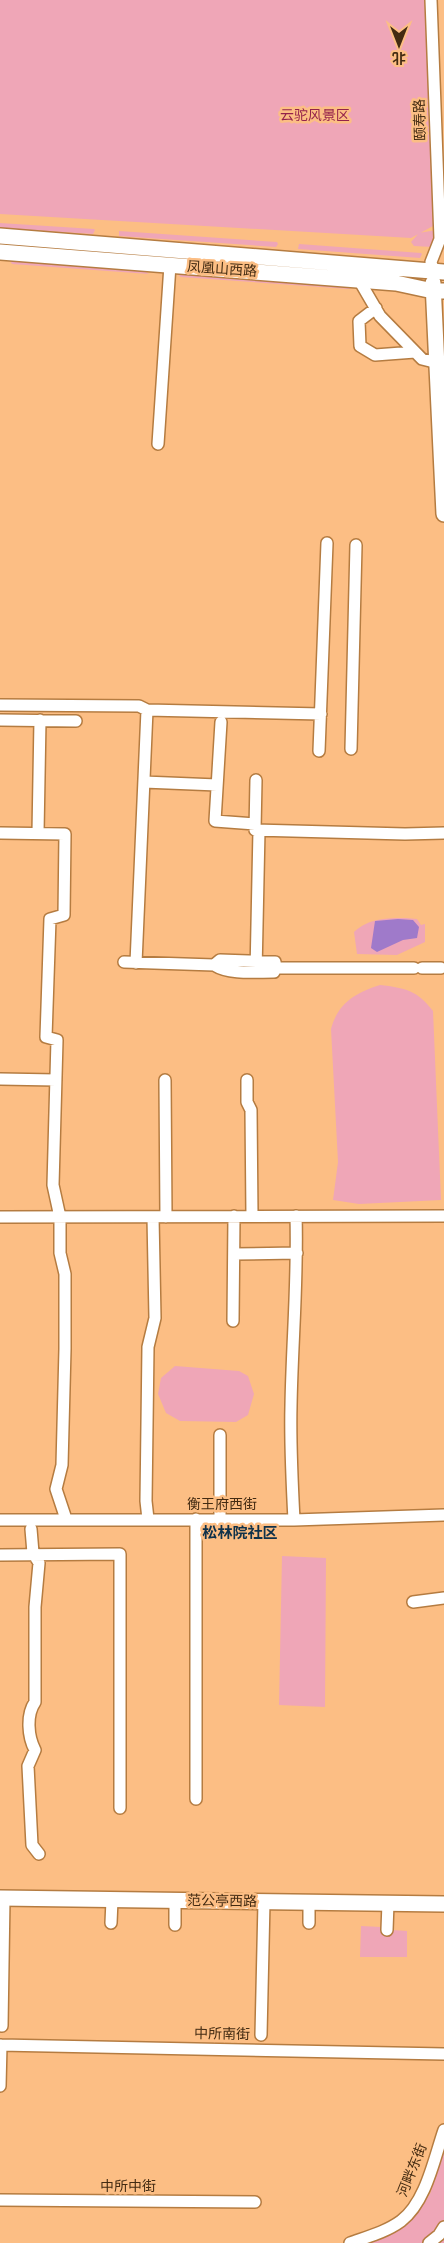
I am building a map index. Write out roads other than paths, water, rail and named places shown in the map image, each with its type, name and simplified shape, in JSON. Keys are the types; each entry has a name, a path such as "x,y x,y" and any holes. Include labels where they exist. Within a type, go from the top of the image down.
{"main road":[{"name":"凤凰山西路","path":"0,236 401,267 439,272"},
{"name":"凤凰山西路","path":"0,252 396,282 439,292"},
{"path":"439,272 438,363 444,514"},
{"name":"范公亭西路","path":"1,1897 444,1896"},
{"name":"范公亭西路","path":"1,1897 444,1904"}],"street":[{"name":"颐寿路","path":"432,0 442,244"},
{"path":"439,272 431,262 442,244"},
{"path":"158,444 170,265"},
{"path":"359,280 380,316 422,359 438,363"},
{"path":"376,308 359,321 360,346 375,355 415,352"},
{"path":"319,751 327,543"},
{"path":"351,749 356,545"},
{"path":"0,705 139,706 147,710 321,714"},
{"path":"136,963 147,710"},
{"path":"0,720 76,721"},
{"path":"38,833 40,720"},
{"path":"221,722 215,821 257,827 405,834 444,833"},
{"path":"256,780 256,967"},
{"path":"144,782 217,785"},
{"path":"0,833 65,834 64,915 50,919 46,1037 57,1040 53,1185 60,1217 60,1253 65,1274 65,1349 62,1465 58,1473 56,1489 66,1519"},
{"path":"124,962 214,965 222,970 256,967 274,972 276,968 441,968"},
{"path":"0,1079 56,1080"},
{"path":"165,1080 166,1217"},
{"path":"247,1080 247,1102 251,1110 252,1216"},
{"path":"233,1321 234,1216"},
{"path":"294,1520 291,1406 297,1253 296,1216"},
{"path":"0,1217 444,1216"},
{"path":"148,1519 146,1501 148,1347 155,1318 153,1217"},
{"path":"234,1254 297,1253"},
{"path":"220,1435 220,1519"},
{"name":"衡王府西街","path":"0,1520 294,1520 444,1515"},
{"path":"196,1519 196,1799"},
{"path":"31,1529 33,1553 39,1563 34,1607 35,1702 30,1709 29,1740 35,1750 28,1766 32,1845 39,1854"},
{"path":"0,1555 33,1553 120,1554 120,1808"},
{"path":"413,1602 444,1598"},
{"path":"1,1897 2,2026"},
{"path":"111,1923 112,1900"},
{"path":"175,1900 175,1925"},
{"path":"255,1940 260,1902"},
{"path":"260,1902 261,2035"},
{"path":"309,1902 309,1923"},
{"path":"388,1903 388,1930"},
{"path":"0,2046 0,2086"},
{"name":"中所南街","path":"0,2046 444,2054"},
{"name":"河畔东街","path":"350,2243 391,2227 409,2213 422,2189 444,2130"},
{"name":"中所中街","path":"0,2200 255,2202"},
{"path":"429,2243 439,2235 444,2227"}],"district":[{"name":"松林院社区","path":"240,1533"}],"park label":[{"name":"云驼风景区","path":"315,115"}]}
